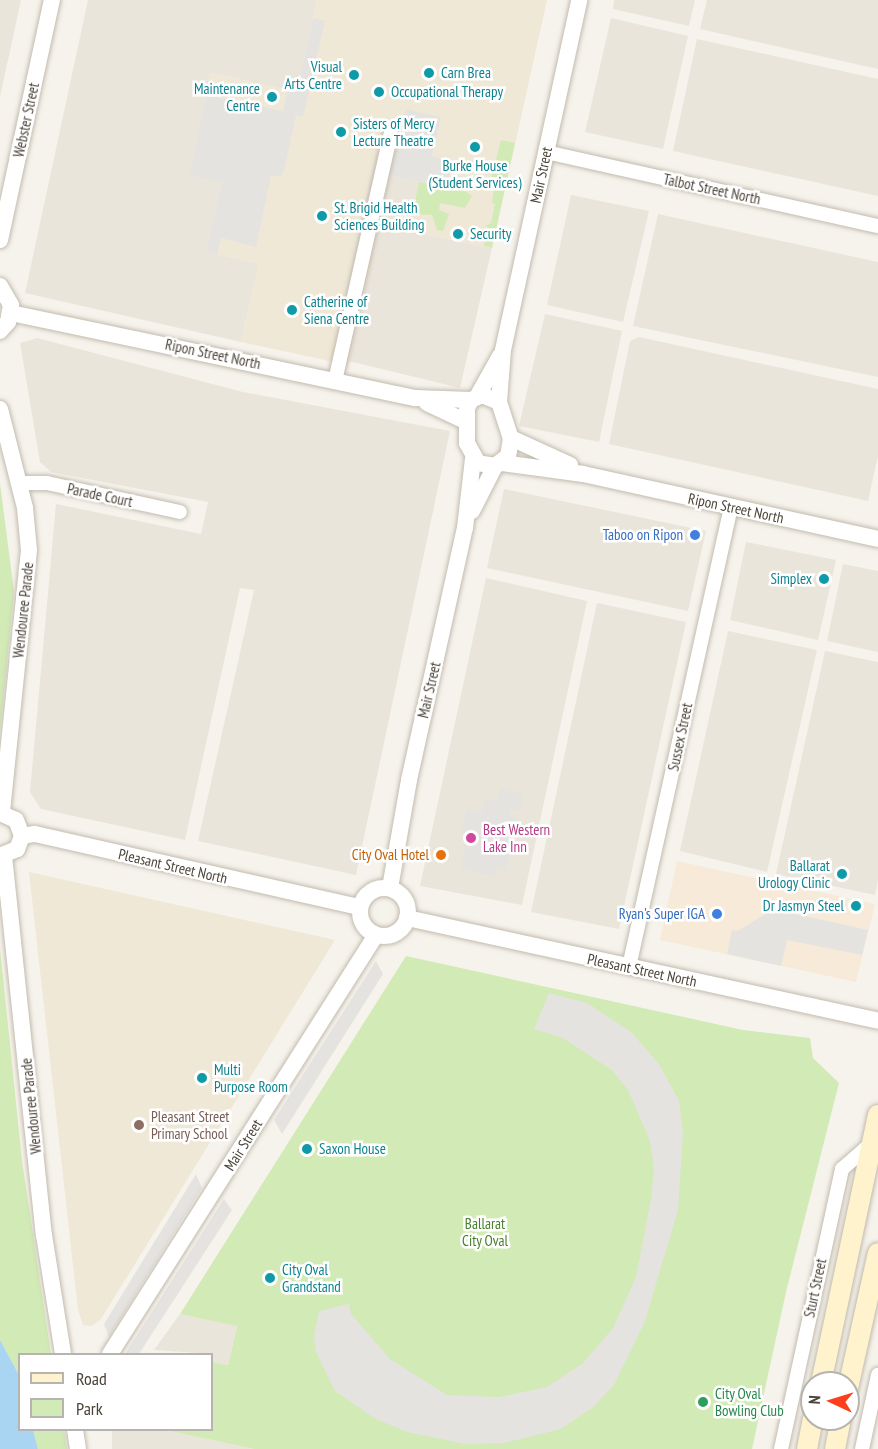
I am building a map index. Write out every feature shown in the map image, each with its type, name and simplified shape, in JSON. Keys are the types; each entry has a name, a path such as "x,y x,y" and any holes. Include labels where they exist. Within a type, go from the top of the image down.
{"main road":[{"name":"Sturt Street","path":"824,1371 878,1116"},
{"path":"851,1371 878,1253"},
{"path":"807,1449 811,1431"},
{"path":"835,1449 839,1431"}],"street":[{"name":"Webster Street","path":"0,240 52,0"},
{"name":"Mair Street","path":"499,402 503,350 579,0"},
{"path":"335,381 391,133"},
{"name":"Talbot Street North","path":"546,152 878,226"},
{"path":"0,286 8,296 11,313 0,331"},
{"name":"Ripon Street North","path":"11,313 415,398 474,398"},
{"name":"Mair Street","path":"474,398 503,350"},
{"path":"489,396 499,402 511,438 508,456 498,465 486,467 473,459 467,443 467,422 474,398 489,396"},
{"name":"Ripon Street North","path":"415,398 467,422"},
{"name":"Wendouree Parade","path":"0,409 20,483 28,569 1,813"},
{"name":"Ripon Street North","path":"511,438 595,476"},
{"name":"Mair Street","path":"390,888 409,780 465,528 473,459"},
{"name":"Mair Street","path":"465,528 498,465"},
{"name":"Ripon Street North","path":"498,465 595,476 878,539"},
{"name":"Parade Court","path":"20,483 43,483 180,512"},
{"name":"Sussex Street","path":"628,967 731,507"},
{"path":"1,813 16,820 22,836 17,849 2,856"},
{"name":"Pleasant Street North","path":"22,836 35,834 360,907"},
{"name":"Wendouree Parade","path":"2,856 44,1235 63,1353"},
{"path":"390,888 404,898 407,918 395,933 376,934 364,924 360,907 373,891 390,888"},
{"name":"Pleasant Street North","path":"407,918 878,1021"},
{"name":"Mair Street","path":"111,1353 376,934"},
{"name":"Sturt Street","path":"781,1449 842,1169 873,1141"},
{"path":"852,1368 878,1374 862,1449"},
{"path":"75,1431 78,1449"}],"shaded area":[{"path":"0,0 21,0 0,97"},
{"path":"88,0 317,0 297,92 211,73 189,175 221,182 206,251 259,264 241,342 25,293"},
{"path":"317,0 547,0 492,248 408,231 419,182 389,175 348,365 241,342 259,264 206,251 221,183 189,175 211,73 297,92"},
{"path":"614,0 695,0 689,26 613,9"},
{"path":"707,0 878,0 878,69 700,29"},
{"path":"313,18 325,21 303,117 296,115 284,171 281,176 271,176 256,247 221,238 217,254 206,251 221,183 189,175 206,95 283,111 288,89 297,91"},
{"path":"611,18 688,36 663,149 585,132"},
{"path":"697,39 878,79 878,196 673,151"},
{"path":"406,109 441,117 432,156 452,163 446,188 389,175"},
{"path":"376,154 386,157 340,362 332,361"},
{"path":"389,175 419,182 408,231 492,248 460,388 349,361"},
{"path":"571,195 649,211 623,322 547,305"},
{"path":"658,214 878,262 878,377 633,326"},
{"path":"545,314 622,331 599,442 519,426"},
{"path":"639,337 878,389 878,456 868,501 609,444 630,341"},
{"path":"37,338 243,392 450,431 356,875 198,841 254,590 240,588 185,840 41,809 30,792 56,504 201,534 208,502 51,472 40,462 20,343"},
{"path":"504,489 706,531 688,611 487,568"},
{"path":"746,542 836,560 818,640 730,620"},
{"path":"843,564 878,571 878,652 827,641"},
{"path":"486,578 587,601 522,905 420,886"},
{"path":"597,603 686,622 619,929 531,912"},
{"path":"728,631 817,650 767,872 680,851"},
{"path":"825,651 878,662 878,880 875,895 776,874"},
{"path":"500,789 523,794 520,811 510,810 509,816 518,818 506,870 496,868 495,877 461,869 467,834 461,832 466,809 481,812 484,801 498,799"},
{"path":"677,861 875,904 856,982 660,940"},
{"name":"Pleasant Street Primary School","path":"29,872 335,940 101,1319 92,1326 83,1325 78,1310"},
{"path":"773,909 868,930 862,955 787,940 781,966 727,954 732,930 738,931"},
{"path":"376,961 383,974 282,1134 274,1120"},
{"path":"549,993 587,1003 631,1032 659,1064 679,1101 683,1132 678,1210 645,1321 614,1385 593,1407 561,1429 504,1443 465,1444 407,1432 374,1418 335,1391 316,1352 314,1337 319,1311 349,1304 351,1314 390,1359 447,1395 499,1397 547,1387 583,1363 613,1328 636,1277 651,1199 654,1168 650,1141 628,1090 612,1070 563,1038 534,1029"},
{"path":"196,1174 202,1188 109,1337 104,1324"},
{"path":"224,1199 232,1210 140,1353 126,1353"},
{"path":"180,1314 237,1325 228,1365 213,1362 213,1353 154,1350"},
{"path":"112,1431 170,1431 254,1449 112,1449"}],"green space":[{"path":"501,140 515,143 492,248 484,246 488,227 485,226 491,223 495,204 492,203 495,182 491,179"},
{"path":"448,180 472,196 465,208 440,203 439,210 449,214 443,231 437,230 432,215 412,214 419,182 446,188"},
{"path":"0,483 14,592 0,732"},
{"path":"0,948 22,1161 51,1353 18,1353 18,1373 0,1340"},
{"name":"Ballarat City Oval","path":"406,956 743,1030 810,1038 813,1058 839,1083 786,1292 752,1449 254,1449 170,1431 213,1431 213,1362 228,1365 237,1326 180,1314"},
{"path":"33,1431 64,1431 67,1449 38,1449"}],"water":[{"path":"0,1340 18,1373 18,1431 33,1431 38,1449 0,1449"}],"place":[{"name":"Carn Brea","path":"429,73"},
{"name":"Visual Arts Centre","path":"354,75"},
{"name":"Occupational Therapy","path":"379,92"},
{"name":"Maintenance Centre","path":"272,97"},
{"name":"Sisters of Mercy Lecture Theatre","path":"341,132"},
{"name":"Burke House (Student Services)","path":"475,147"},
{"name":"St. Brigid Health Sciences Building","path":"322,216"},
{"name":"Security","path":"458,234"},
{"name":"Catherine of Siena Centre","path":"292,310"},
{"name":"Taboo on Ripon","path":"695,535"},
{"name":"Simplex","path":"824,579"},
{"name":"Best Western Lake Inn","path":"471,838"},
{"name":"City Oval Hotel","path":"441,855"},
{"name":"Ballarat Urology Clinic","path":"842,874"},
{"name":"Dr Jasmyn Steel","path":"856,906"},
{"name":"Ryan's Super IGA","path":"717,914"},
{"name":"Multi Purpose Room","path":"202,1078"},
{"name":"Pleasant Street Primary School","path":"139,1125"},
{"name":"Saxon House","path":"307,1149"},
{"name":"City Oval Grandstand","path":"270,1278"},
{"name":"City Oval Bowling Club","path":"703,1402"}]}
